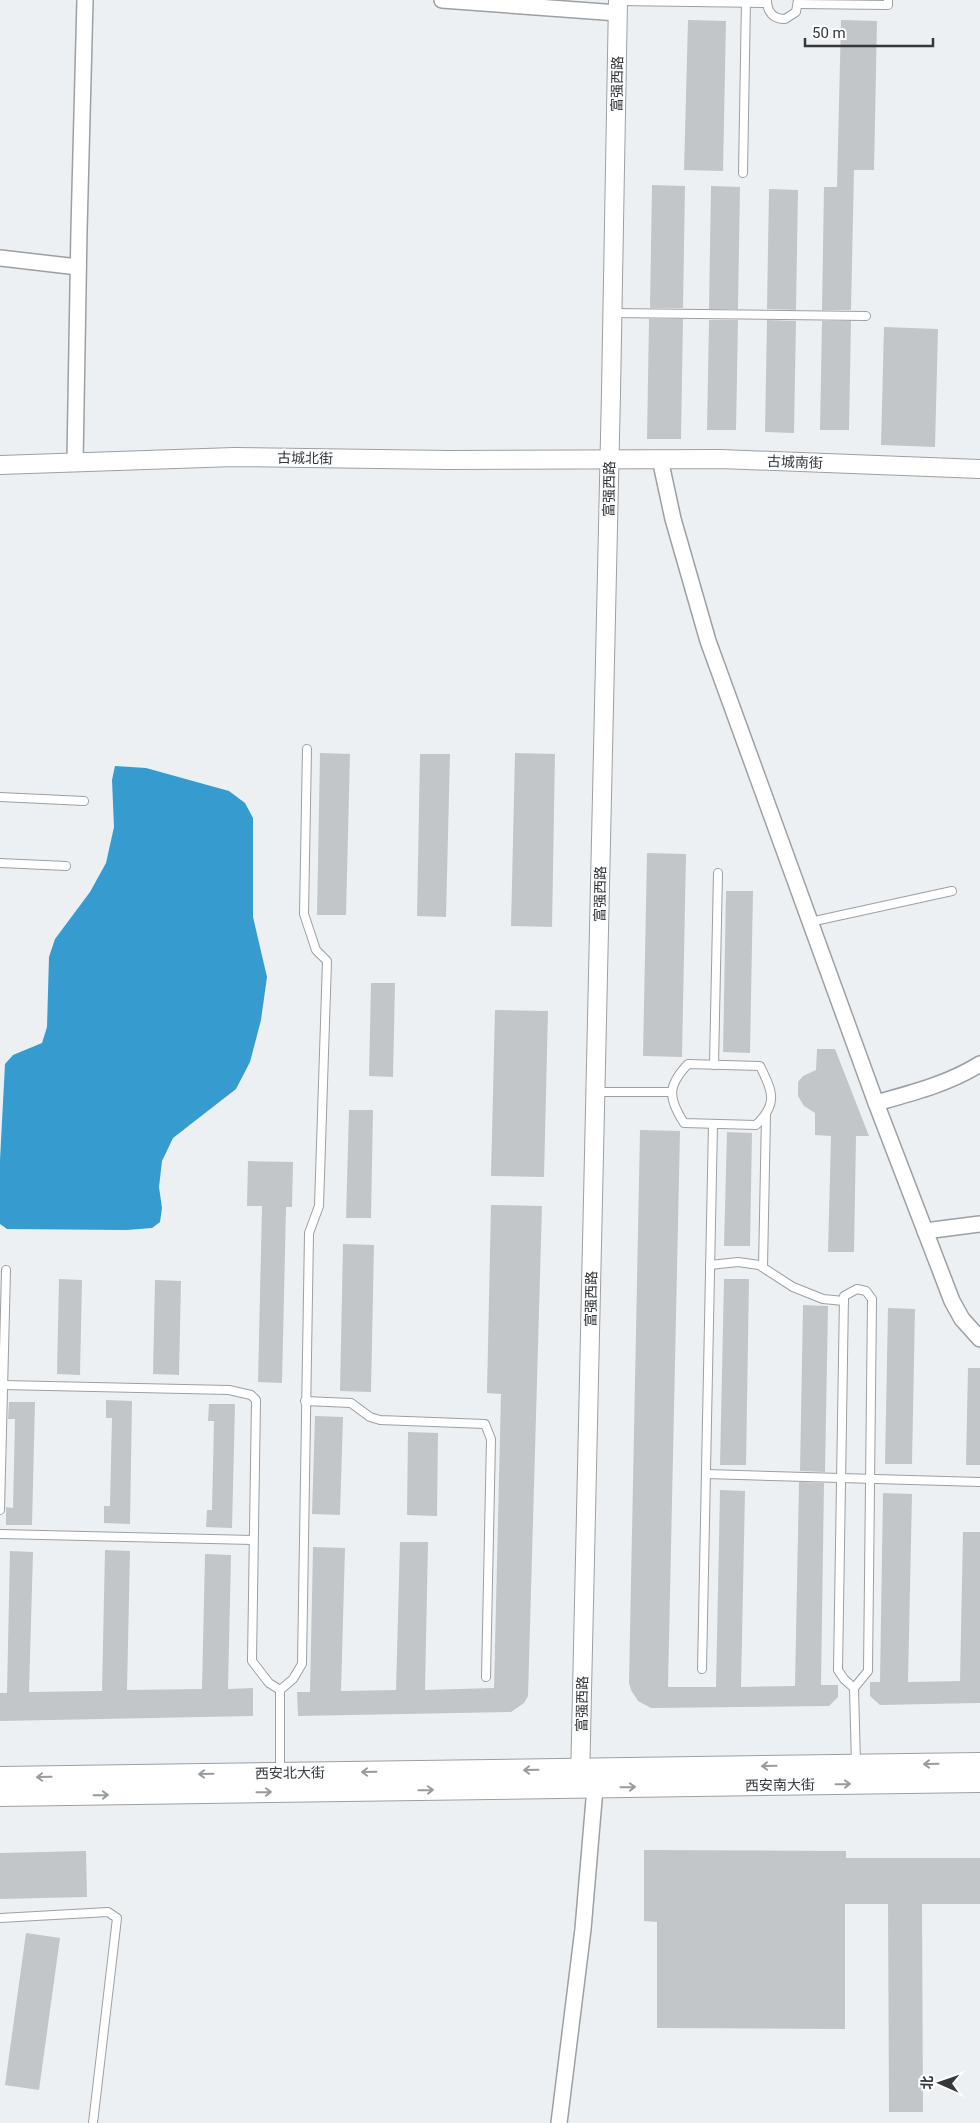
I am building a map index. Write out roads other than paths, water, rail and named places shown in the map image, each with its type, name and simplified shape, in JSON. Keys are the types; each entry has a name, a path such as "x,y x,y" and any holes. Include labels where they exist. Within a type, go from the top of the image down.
{"main road":[{"name":"西安南大街","path":"585,1782 856,1765 980,1763"},
{"name":"西安北大街","path":"0,1778 280,1773 585,1782"},
{"name":"西安南大街","path":"585,1782 980,1782"},
{"name":"西安北大街","path":"0,1796 585,1782"}],"street":[{"path":"76,462 78,267 85,0"},
{"path":"442,0 618,5"},
{"name":"富强西路","path":"585,1782 596,1092 618,5"},
{"path":"0,258 78,267"},
{"name":"古城北街","path":"0,465 234,457 449,460 610,459"},
{"name":"古城南街","path":"610,459 720,459 980,469"},
{"path":"660,459 673,519 708,641 810,922 876,1103 952,1301 962,1319 980,1340"},
{"path":"876,1103 960,1077 980,1064"},
{"path":"925,1231 980,1224"},
{"path":"559,2123 583,1930 585,1782"}],"lane":[{"path":"618,5 767,2 770,12 774,16 785,19 796,12 798,2 888,5 888,0"},
{"path":"744,173 746,2"},
{"path":"613,313 866,316"},
{"path":"280,1773 280,1690 293,1679 302,1664 309,1233 318,1206 327,961 316,950 304,914 308,749"},
{"path":"0,798 84,801"},
{"path":"0,863 66,866"},
{"path":"714,1065 718,873"},
{"path":"810,922 952,891"},
{"path":"763,1267 766,1115 772,1095 760,1066 688,1064 674,1078 672,1092 674,1108 684,1123 756,1125 766,1115"},
{"path":"596,1092 672,1092"},
{"path":"702,1669 713,1124"},
{"path":"710,1265 738,1262 763,1267 793,1287 823,1299 844,1301"},
{"path":"0,1510 6,1270"},
{"path":"854,1688 838,1670 844,1296 857,1289 866,1291 872,1298 868,1671 854,1688 856,1765"},
{"path":"3,1385 229,1390 251,1395 256,1400 252,1661 269,1683 280,1690"},
{"path":"306,1401 351,1403 370,1416 380,1420 485,1424 490,1438 486,1677"},
{"path":"706,1474 980,1482"},
{"path":"0,1534 254,1540"},
{"path":"0,1918 108,1912 117,1918 93,2123"}],"water":[{"path":"115,766 146,768 229,791 245,803 253,818 253,917 267,977 261,1020 250,1062 236,1089 173,1138 162,1161 159,1187 162,1208 160,1222 152,1228 127,1230 7,1229 0,1224 0,1160 5,1064 13,1055 42,1043 47,1027 49,957 55,939 90,892 106,863 114,827 112,780"}]}
